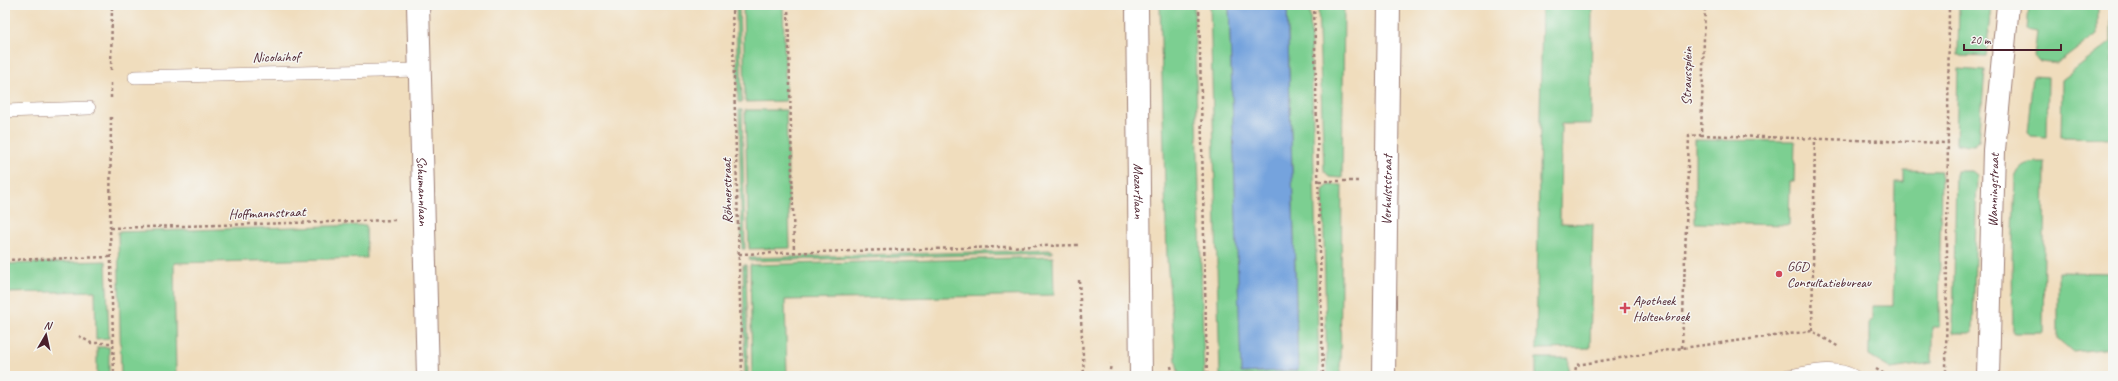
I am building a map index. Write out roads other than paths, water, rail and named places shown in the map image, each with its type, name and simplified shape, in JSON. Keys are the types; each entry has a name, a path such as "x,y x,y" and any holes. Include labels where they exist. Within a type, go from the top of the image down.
{"street":[{"name":"Schumannlaan","path":"418,5 428,376"},
{"name":"Mozartlaan","path":"1137,5 1141,376"},
{"name":"Verhulststraat","path":"1384,376 1389,5"},
{"name":"Wanningstraat","path":"1988,376 1994,150 2008,5"}],"lane":[{"name":"Nicolaihof","path":"135,77 419,70"},
{"path":"5,111 89,108"},
{"path":"1788,376 1827,371 1847,373 1853,376"}],"water":[{"path":"1229,5 1287,5 1298,370 1241,373"}],"place":[{"name":"GGD Consultatiebureau","path":"1779,274"},
{"name":"Apotheek Holtenbroek","path":"1625,308"}]}
